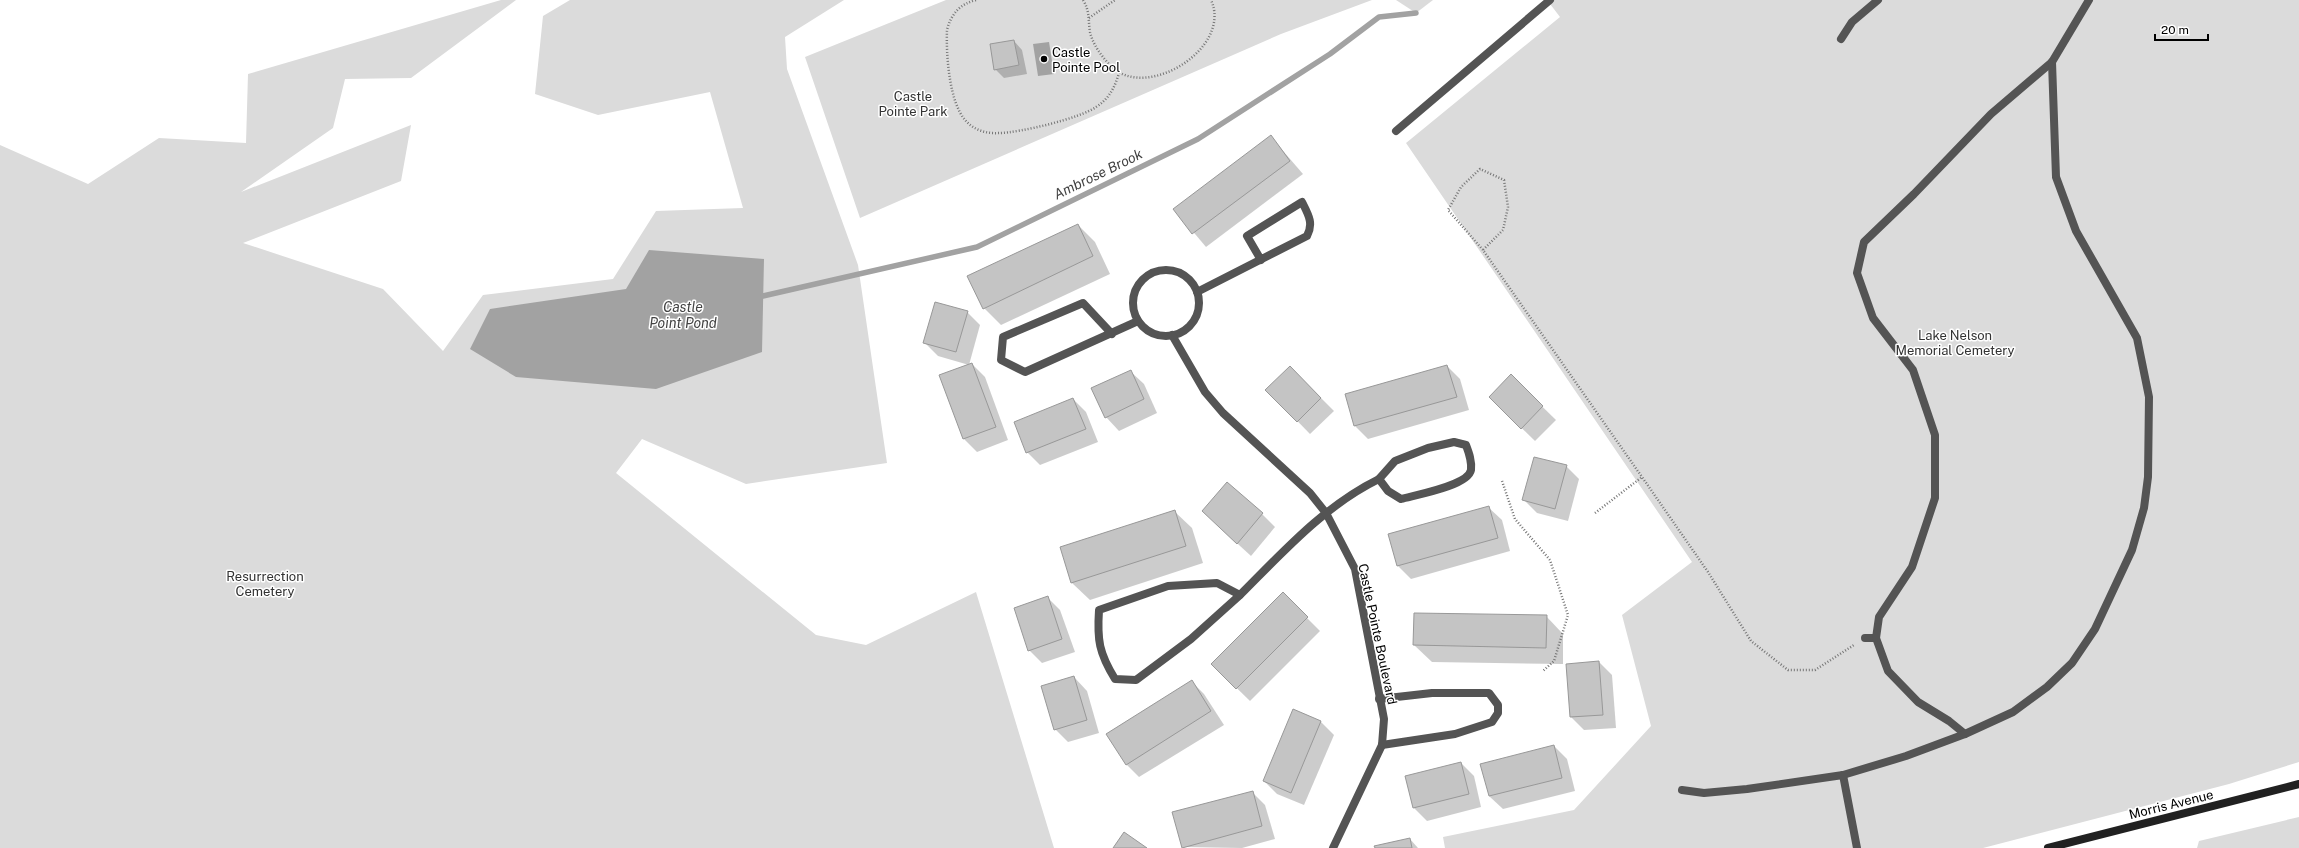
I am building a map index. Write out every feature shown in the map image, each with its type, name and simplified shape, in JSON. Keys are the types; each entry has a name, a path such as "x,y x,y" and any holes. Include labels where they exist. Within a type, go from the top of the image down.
{"street":[{"path":"1396,131 1550,0"},
{"path":"1841,38 1852,22 1878,0"},
{"path":"1965,734 1950,721 1918,702 1888,671 1876,638 1879,617 1912,567 1935,498 1935,435 1913,370 1873,318 1857,273 1864,242 1914,194 1991,114 2052,62 2089,0"},
{"path":"1682,790 1704,792 1747,789 1843,775 1906,756 1965,734 2013,712 2047,687 2072,663 2095,629 2132,550 2144,508 2148,477 2149,397 2137,338 2076,231 2056,177 2052,62"},
{"path":"1197,292 1261,260 1308,236 1312,227 1302,202 1247,236 1261,260"},
{"path":"1162,270 1173,270 1184,275 1192,282 1197,292 1199,303 1197,314 1187,328 1172,335 1153,334 1138,321 1134,311 1133,300 1135,289 1142,279 1151,273 1162,270"},
{"path":"1112,334 1083,303 1003,337 1001,360 1025,372 1112,334 1138,321"},
{"name":"Castle Pointe Boulevard","path":"1172,335 1205,392 1223,413 1310,492 1326,513 1355,569 1384,719 1382,745 1333,848"},
{"path":"1240,595 1217,583 1168,586 1099,610 1098,632 1102,658 1115,679 1136,680 1191,639 1240,595 1307,528 1361,488 1379,479 1394,461 1428,448 1454,442 1466,445 1471,459 1471,471 1465,479 1443,488 1401,499 1388,491 1379,479"},
{"path":"1865,638 1876,638"},
{"path":"1379,699 1466,691 1489,693 1498,705 1498,713 1492,722 1455,734 1382,745"},
{"path":"1843,775 1857,848"},
{"name":"Morris Avenue","path":"2048,848 2299,784"}],"path":[{"path":"976,0 966,3 954,13 949,21 947,38 953,91 957,105 966,121 978,129 1000,133 1081,116 1106,99 1112,91 1119,72"},
{"path":"1084,0 1089,18 1090,31 1095,45 1111,66 1119,72 1138,78 1166,73 1204,47 1215,20 1211,0"},
{"path":"1089,18 1116,0"},
{"path":"1483,250 1503,230 1508,207 1504,180 1480,170 1461,187 1448,210 1483,250 1708,572 1751,641 1788,670 1815,670 1865,638"},
{"path":"1595,513 1642,477"},
{"path":"1502,481 1515,518 1550,560 1568,616 1554,661 1543,671"}],"green space":[{"name":"Resurrection Cemetery","path":"501,0 516,0 411,78 345,79 333,128 241,192 411,125 401,181 243,243 383,289 443,351 483,295 613,279 656,211 743,208 710,92 598,115 535,94 543,16 570,0 844,0 785,37 787,69 858,265 887,463 746,484 642,439 616,473 816,635 866,645 976,592 1054,848 0,848 0,145 88,184 159,138 246,143 248,74"},
{"name":"Castle Pointe Park","path":"946,0 1372,0 1281,34 860,218 805,57"},
{"path":"1396,0 1433,0 1416,13"},
{"name":"Lake Nelson Memorial Cemetery","path":"1547,0 2299,0 2299,762 2229,784 1983,848 1445,848 1443,837 1574,810 1651,726 1622,615 1692,562 1406,143 1560,17"},
{"path":"2299,817 2299,848 2197,848 2199,841"}],"water":[{"name":"Castle Pointe Pool","path":"1049,42 1054,74 1038,76 1033,44"},
{"name":"Castle Point Pond","path":"649,250 764,259 762,352 656,389 516,377 470,349 490,309 626,289"}],"building":[{"path":"1014,40 1019,65 994,70 990,44"},
{"path":"1271,135 1290,161 1192,234 1173,209"},
{"path":"1078,224 1093,256 983,309 967,276"},
{"path":"935,302 968,311 956,352 923,343"},
{"path":"972,363 996,427 963,439 939,375"},
{"path":"1447,365 1457,397 1354,426 1345,394"},
{"path":"1290,366 1321,398 1297,422 1265,390"},
{"path":"1131,370 1144,399 1105,418 1091,388"},
{"path":"1511,374 1543,406 1521,429 1489,397"},
{"path":"1073,398 1086,429 1026,453 1014,422"},
{"path":"1534,457 1567,465 1555,509 1522,500"},
{"path":"1227,482 1263,513 1237,544 1202,511"},
{"path":"1489,506 1498,538 1397,566 1388,534"},
{"path":"1175,510 1186,546 1071,583 1060,547"},
{"path":"1283,592 1308,617 1236,689 1211,664"},
{"path":"1048,596 1062,639 1028,651 1014,608"},
{"path":"1414,613 1547,615 1546,648 1413,645"},
{"path":"1599,661 1603,715 1570,717 1566,664"},
{"path":"1074,676 1087,720 1054,730 1041,686"},
{"path":"1192,680 1211,711 1126,765 1106,734"},
{"path":"1293,709 1321,721 1291,793 1263,781"},
{"path":"1554,745 1562,778 1489,796 1480,764"},
{"path":"1461,762 1469,794 1413,808 1405,776"},
{"path":"1253,791 1262,826 1182,848 1172,812"},
{"path":"1124,832 1147,848 1113,848"},
{"path":"1410,838 1412,848 1375,848 1374,846"}],"waterway":[{"name":"Ambrose Brook","path":"763,296 977,247 1198,139 1330,54 1379,17 1416,13"}],"place":[{"name":"Castle Pointe Pool","path":"1044,59"}]}
